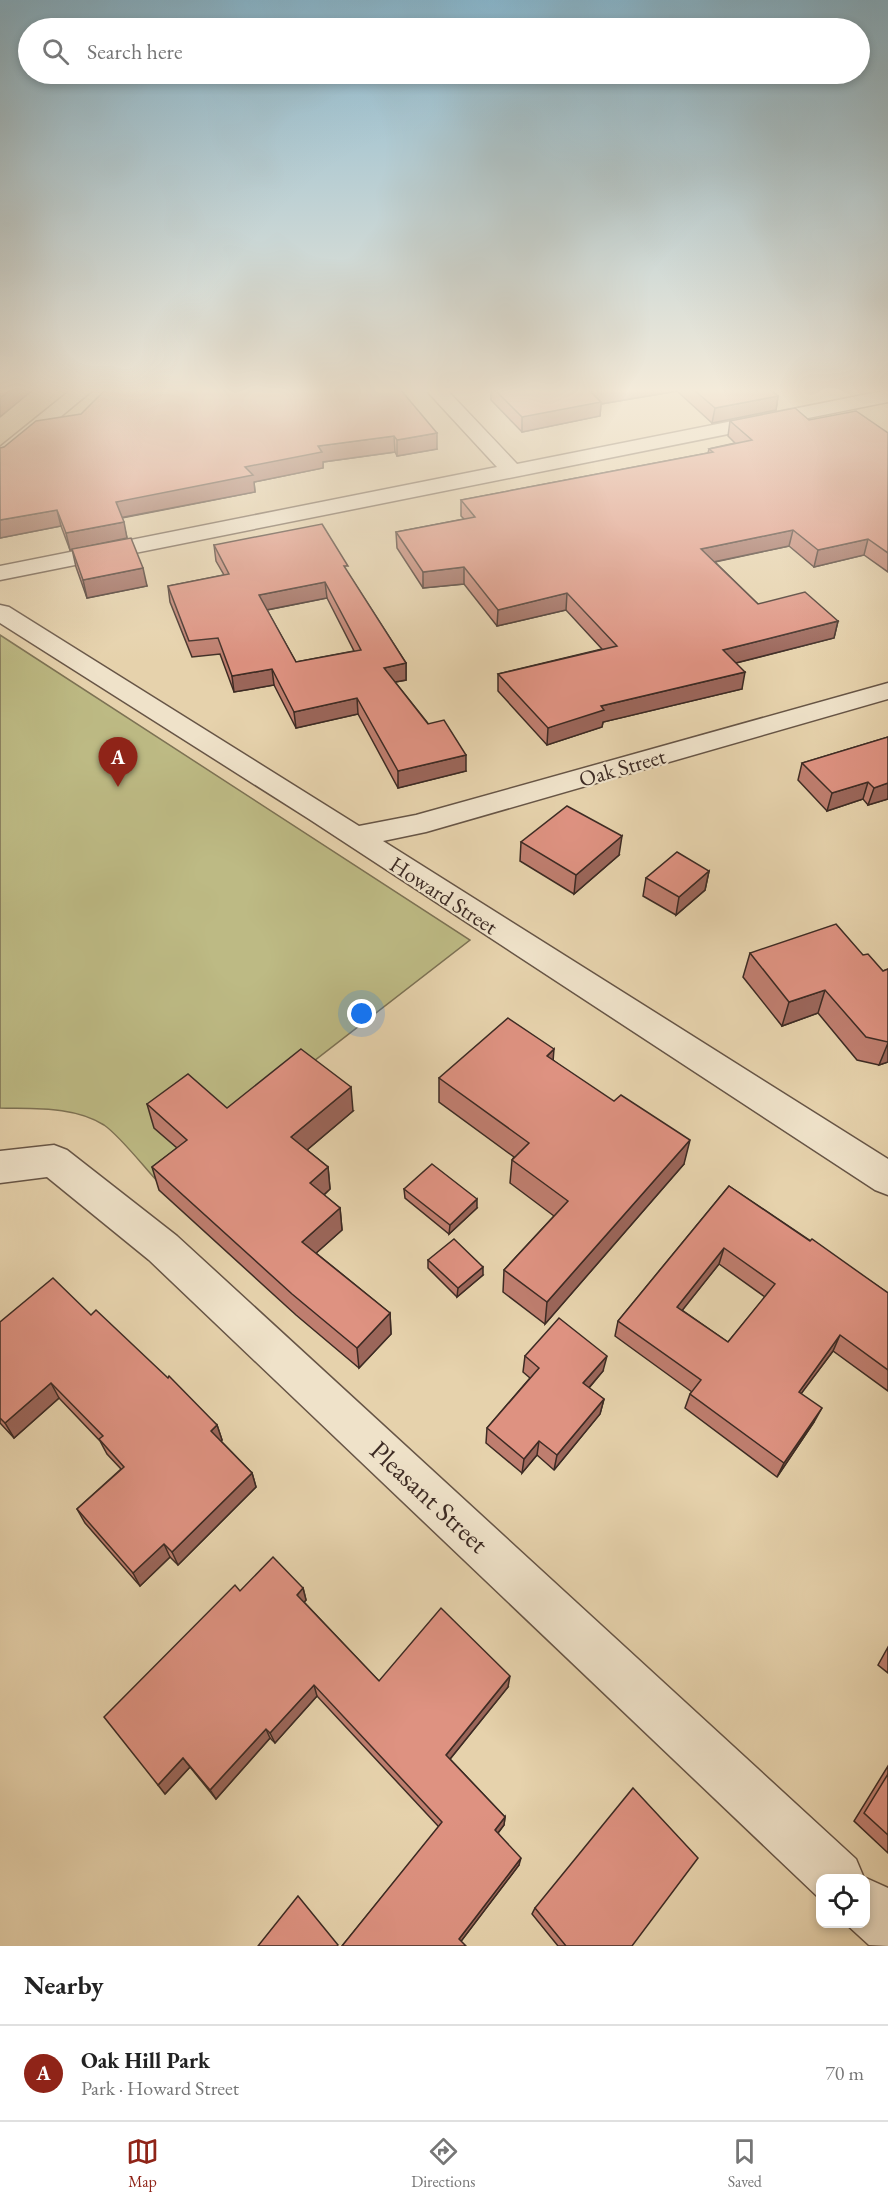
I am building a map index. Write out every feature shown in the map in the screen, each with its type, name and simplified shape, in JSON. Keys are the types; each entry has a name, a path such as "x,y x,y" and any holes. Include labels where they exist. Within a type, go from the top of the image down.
{"street":[{"path":"0,573 462,480"},
{"name":"Howard Street","path":"0,612 319,812 354,837 888,1179"},
{"name":"Oak Street","path":"354,837 416,825 888,691"},
{"name":"Pleasant Street","path":"0,1167 54,1161 163,1248 833,1874"},
{"path":"870,1909 888,1926"}],"shaded area":[{"path":"0,635 470,940 158,1182 117,1136 92,1119 80,1114 54,1110 0,1108"}],"building":[{"path":"0,480 229,480 116,502 124,522 66,533 57,510 0,520"},
{"path":"567,480 888,480 888,553 868,539 818,550 793,530 701,549 758,604 805,592 838,621 723,650 745,672 601,706 604,710 548,728 498,674 617,646 567,593 498,610 464,567 423,572 396,532 475,517 461,500"},
{"path":"322,524 348,566 344,566 406,663 384,668 428,724 444,720 466,755 398,771 357,698 294,712 272,669 232,676 218,638 189,641 168,586 229,574 214,545","holes":["325,582 361,650 296,662 259,595"]},
{"path":"131,538 143,568 83,580 72,549"},
{"path":"888,737 888,783 874,788 868,782 832,793 802,763"},
{"path":"567,806 622,836 576,875 521,842"},
{"path":"677,852 709,871 679,897 646,878"},
{"path":"836,924 863,955 868,954 883,971 888,969 888,1042 866,1037 825,990 789,1002 750,953"},
{"path":"508,1018 554,1049 547,1056 614,1101 621,1095 690,1140 547,1302 504,1270 568,1201 512,1160 529,1143 439,1078"},
{"path":"301,1049 351,1087 291,1137 328,1167 310,1183 340,1208 302,1242 390,1313 357,1348 292,1294 152,1167 187,1140 147,1104 188,1074 227,1108"},
{"path":"432,1164 477,1199 450,1225 404,1189"},
{"path":"729,1186 810,1241 812,1239 888,1293 888,1370 840,1335 799,1392 822,1408 784,1463 690,1394 701,1380 618,1321","holes":["724,1248 775,1284 728,1342 677,1307"]},
{"path":"454,1239 483,1267 458,1288 428,1260"},
{"path":"53,1278 91,1315 96,1310 168,1378 169,1376 217,1425 211,1431 252,1473 172,1552 164,1544 133,1573 77,1509 124,1467 99,1439 103,1436 51,1383 5,1423 0,1418 0,1322"},
{"path":"559,1318 607,1356 583,1383 604,1399 557,1455 539,1441 524,1459 487,1428 539,1368 525,1356"},
{"path":"273,1557 303,1588 297,1595 379,1681 441,1608 510,1676 446,1755 505,1817 495,1830 521,1858 459,1939 466,1946 342,1946 442,1822 314,1685 270,1733 266,1729 210,1790 183,1758 158,1785 104,1717 235,1585 240,1591"},
{"path":"888,1774 888,1835 864,1813"},
{"path":"633,1788 698,1858 632,1946 566,1946 535,1908"},
{"path":"298,1896 338,1945 258,1946"}],"place":[{"name":"Oak Hill Park","path":"118,787"}]}
